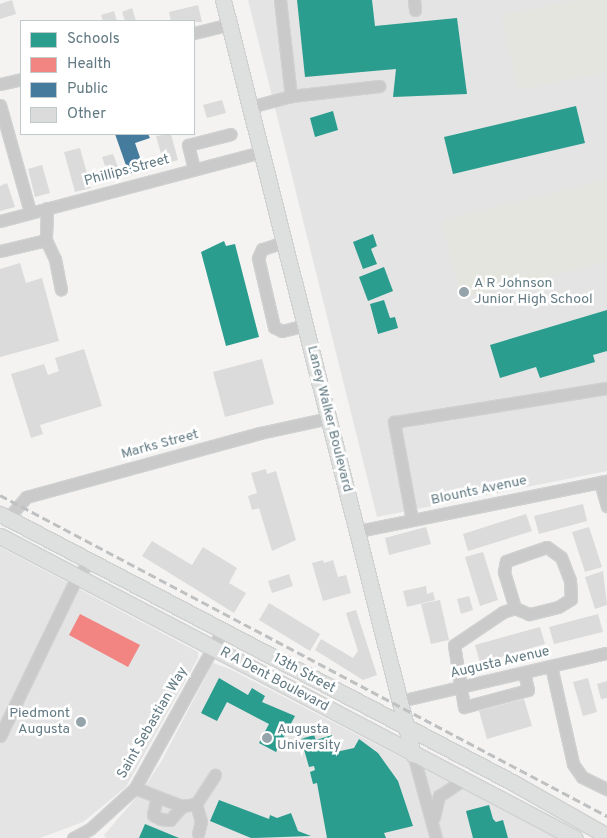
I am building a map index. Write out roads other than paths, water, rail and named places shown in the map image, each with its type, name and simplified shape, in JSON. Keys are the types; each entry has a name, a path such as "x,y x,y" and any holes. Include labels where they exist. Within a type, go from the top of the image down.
{"main road":[{"name":"Laney Walker Boulevard","path":"223,0 413,754"},
{"name":"13th Street","path":"4,516 407,728 607,836"},
{"name":"R A Dent Boulevard","path":"0,536 575,838"}],"street":[{"path":"280,0 291,96"},
{"path":"195,33 228,24"},
{"path":"0,84 20,78"},
{"path":"250,107 291,96 379,86"},
{"path":"0,105 30,212"},
{"path":"194,169 188,145 231,134"},
{"name":"Phillips Street","path":"0,221 262,152"},
{"path":"47,208 46,240 55,259 61,290"},
{"path":"0,251 46,240"},
{"path":"284,242 262,249 258,258 274,327 282,331 306,326"},
{"path":"412,520 394,422 607,388"},
{"name":"Marks Street","path":"4,516 26,497 260,433 329,418"},
{"path":"603,481 607,506"},
{"name":"Blounts Avenue","path":"358,531 603,481"},
{"path":"547,546 561,557 570,580 570,599 558,607 529,614 515,608 504,572 506,561 547,546"},
{"path":"0,736 77,577 90,561"},
{"path":"515,608 454,645 459,688 464,707 528,690 524,673"},
{"name":"Saint Sebastian Way","path":"73,838 90,829 135,788 222,631"},
{"name":"Augusta Avenue","path":"400,701 607,653"},
{"path":"552,666 573,764 582,777 607,789"},
{"name":"Laney Walker Boulevard","path":"413,754 433,823 433,837"},
{"path":"135,788 182,806 196,804 215,775"},
{"path":"433,823 439,796 464,779"},
{"path":"595,783 607,780"},
{"path":"157,797 154,815 161,819 170,820 182,806"},
{"path":"196,804 201,821 198,834"}],"railway":[{"path":"0,495 607,816"}],"place":[{"name":"A R Johnson Junior High School","path":"464,292"},
{"name":"Piedmont Augusta","path":"81,722"},
{"name":"Augusta University","path":"267,738"}]}
